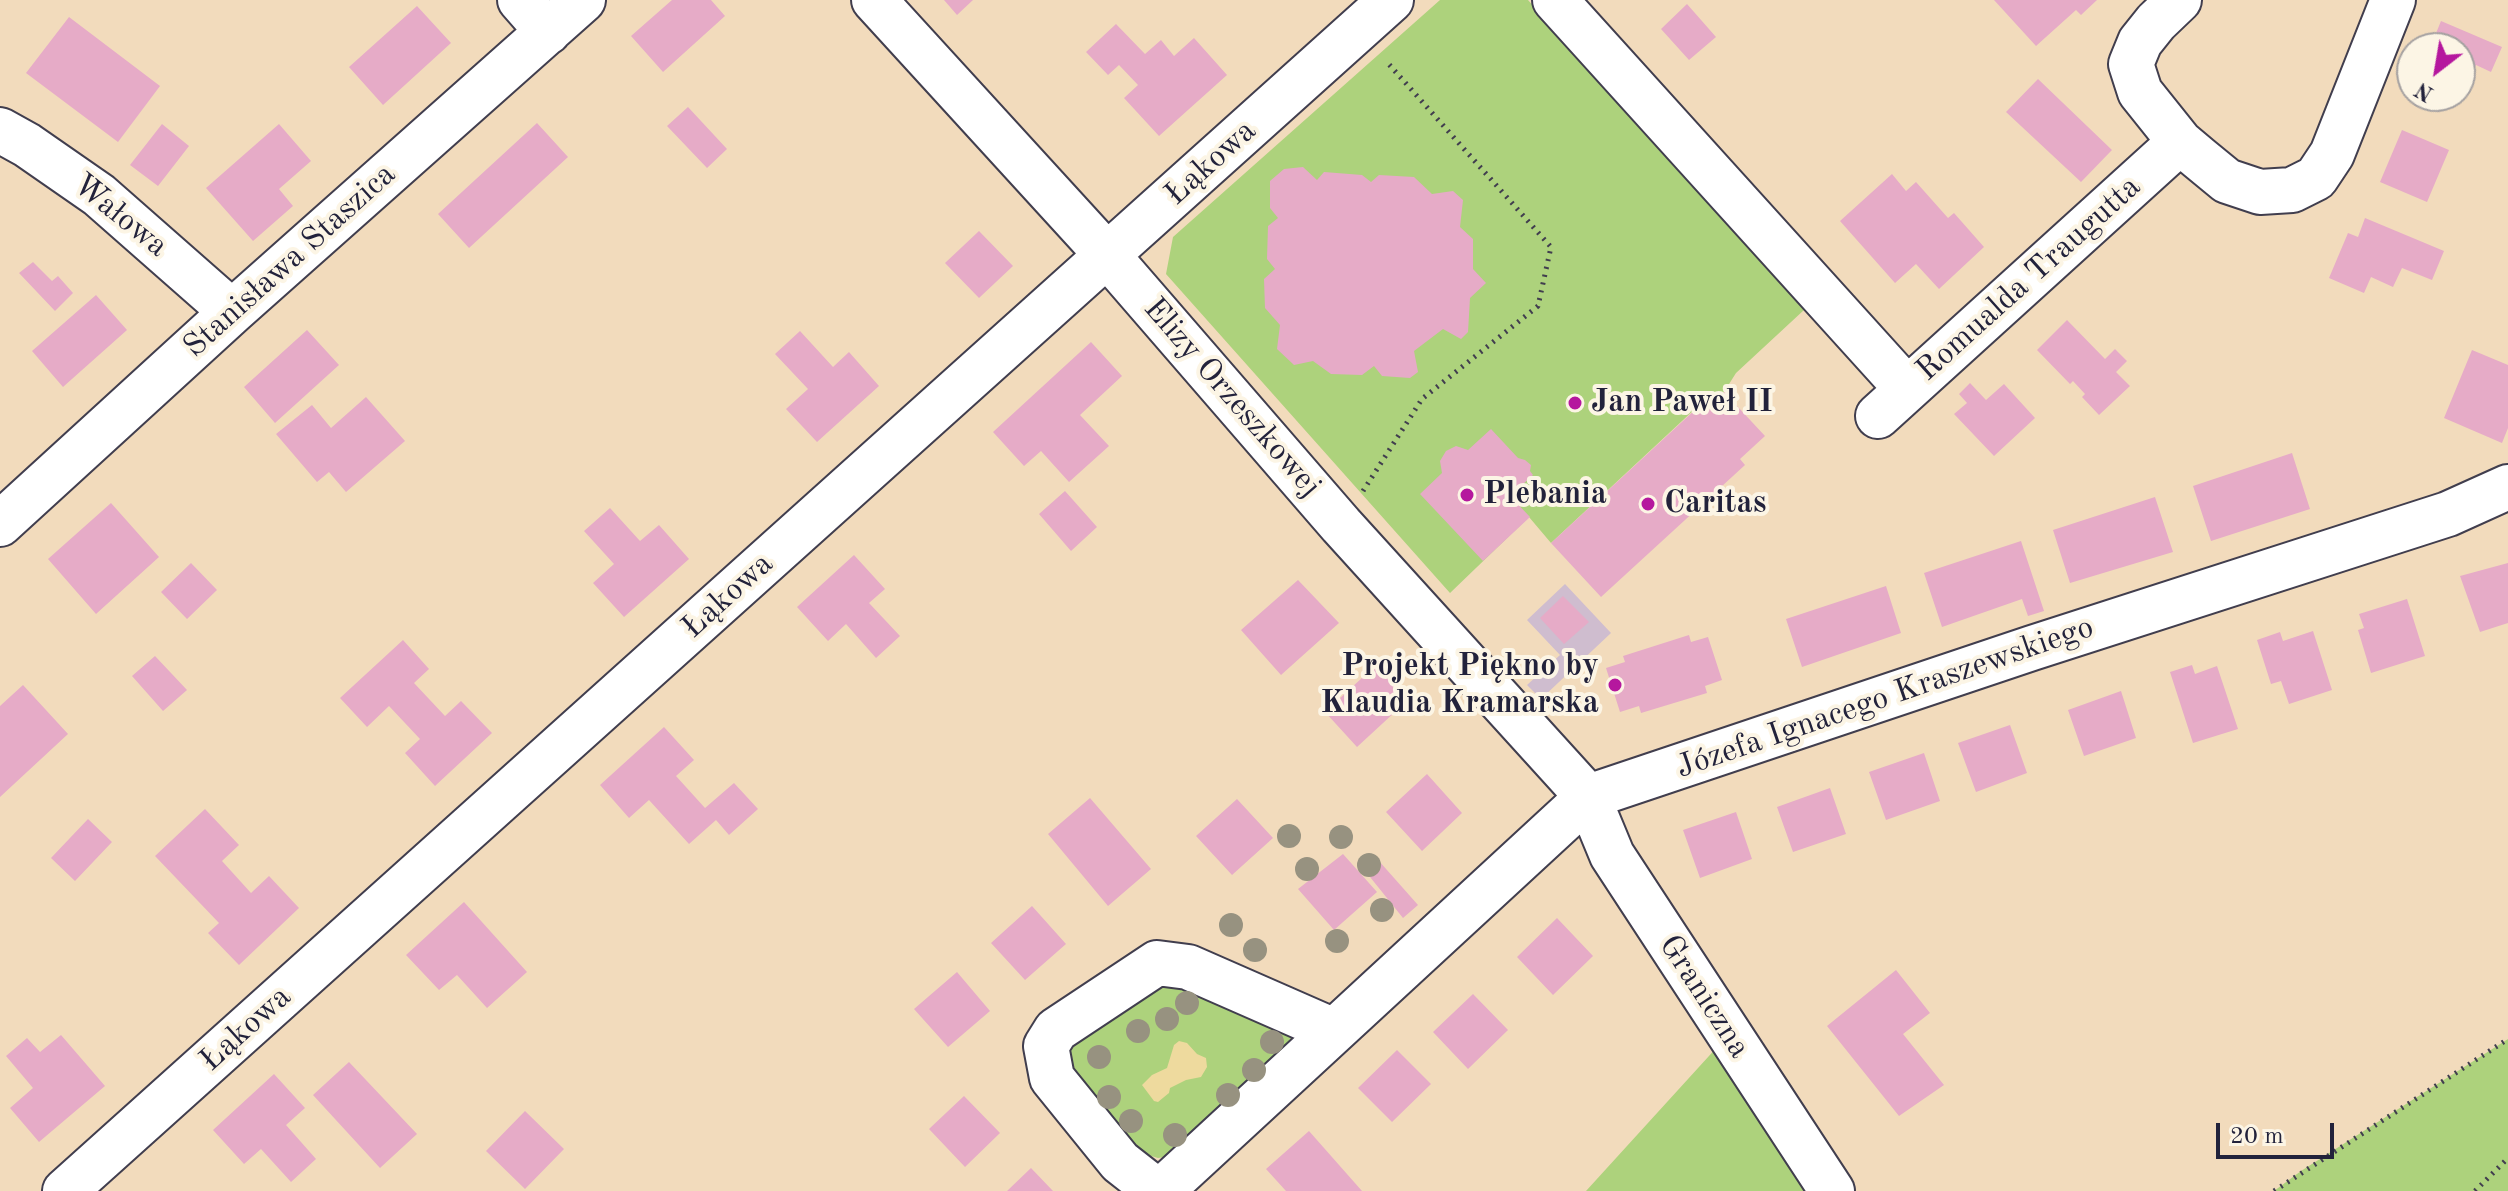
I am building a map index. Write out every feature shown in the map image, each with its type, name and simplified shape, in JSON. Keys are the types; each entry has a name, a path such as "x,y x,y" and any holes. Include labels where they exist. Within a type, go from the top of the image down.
{"street":[{"path":"520,0 548,32"},
{"name":"Stanisława Staszica","path":"0,524 232,312 583,0"},
{"name":"Elizy Orzeszkowej","path":"874,0 1108,256 1341,525 1588,797"},
{"name":"Łąkowa","path":"65,1191 1391,0"},
{"name":"Romualda Traugutta","path":"1555,0 1893,403 2180,142"},
{"path":"2179,0 2140,42 2131,64 2140,92 2180,142 2227,181 2260,192 2292,190 2316,178 2332,154 2393,0"},
{"name":"Wałowa","path":"0,130 99,195 232,312"},
{"name":"Józefa Ignacego Kraszewskiego","path":"1334,1031 1188,967 1157,963 1056,1030 1046,1046 1052,1078 1120,1162 1159,1191 1334,1031 1588,797 2032,648 2448,514 2508,487"},
{"name":"Graniczna","path":"1588,797 1612,855 1832,1191"}],"path":[{"path":"1357,501 1422,399 1538,306 1551,247 1379,53"},
{"path":"2274,1191 2508,1039"},
{"path":"2475,1191 2508,1158"}],"shaded area":[{"path":"1565,584 1611,633 1541,699 1527,685 1560,655 1527,620"}],"green space":[{"path":"1440,0 1528,0 1804,310 1736,373 1724,392 1702,413 1696,408 1551,543 1529,517 1450,593 1166,274 1173,237"},
{"path":"1163,979 1286,1026 1296,1039 1171,1156 1158,1158 1138,1152 1071,1078 1066,1049"},
{"path":"1729,1034 1832,1191 1586,1191"},
{"path":"2508,1039 2508,1191 2274,1191 2301,1171"}],"sand":[{"path":"1179,1041 1187,1043 1197,1054 1206,1058 1207,1067 1201,1077 1170,1088 1169,1093 1158,1102 1154,1101 1142,1085 1152,1075 1167,1068 1174,1045"}],"building":[{"path":"672,0 711,0 725,16 663,72 631,36"},
{"path":"944,0 973,0 957,15"},
{"path":"1994,0 2097,0 2081,15 2076,10 2036,46"},
{"path":"1687,4 1716,37 1689,60 1661,29"},
{"path":"417,6 451,43 383,105 349,67"},
{"path":"69,17 160,86 118,142 26,73"},
{"path":"2441,21 2467,32 2437,32"},
{"path":"1116,24 1145,54 1161,40 1174,56 1194,38 1227,75 1159,136 1124,98 1138,85 1119,65 1108,75 1086,52"},
{"path":"2476,36 2502,47 2491,72 2476,65"},
{"path":"2038,79 2112,150 2081,182 2006,112"},
{"path":"688,107 727,149 707,168 667,126"},
{"path":"537,123 568,157 469,248 438,214"},
{"path":"162,124 189,146 158,186 130,165"},
{"path":"279,124 311,161 279,189 293,206 253,241 206,188"},
{"path":"2402,130 2449,150 2427,202 2380,182"},
{"path":"1303,167 1317,180 1324,172 1362,175 1371,182 1379,175 1414,177 1432,194 1453,191 1463,200 1460,227 1473,239 1473,269 1486,283 1470,298 1468,332 1461,339 1443,329 1414,351 1418,372 1410,378 1382,376 1374,366 1362,375 1331,374 1313,361 1294,365 1277,349 1280,325 1265,308 1264,279 1275,269 1267,259 1268,226 1278,218 1270,208 1270,181 1284,169"},
{"path":"1892,174 1906,191 1916,182 1948,218 1954,213 1984,247 1939,289 1916,264 1895,283 1840,221"},
{"path":"2365,218 2444,251 2432,280 2402,268 2393,287 2371,277 2364,293 2329,278 2348,233 2358,237"},
{"path":"979,231 1013,266 979,298 945,263"},
{"path":"33,262 52,281 58,276 73,293 55,311 19,273"},
{"path":"96,295 127,330 63,387 32,351"},
{"path":"2067,320 2105,359 2115,349 2127,361 2116,372 2130,386 2099,415 2082,397 2085,394 2073,381 2070,384 2037,350"},
{"path":"307,330 339,365 275,423 244,387"},
{"path":"800,331 833,367 849,352 879,386 817,442 786,409 808,389 775,354"},
{"path":"1091,342 1122,376 1080,415 1109,446 1069,482 1041,451 1024,466 993,432"},
{"path":"2472,350 2508,365 2508,428 2502,443 2444,418"},
{"path":"1970,383 1986,400 2004,384 2035,418 1994,456 1954,414 1967,403 1959,394"},
{"name":"Caritas","path":"1724,392 1765,436 1740,459 1745,465 1601,597 1551,543 1697,408 1702,413"},
{"path":"366,397 405,441 346,492 329,472 317,482 276,434 312,405 331,428"},
{"name":"Plebania","path":"1491,429 1518,458 1531,465 1533,475 1510,496 1530,517 1483,561 1420,494 1442,473 1440,461 1446,451 1456,446 1468,450"},
{"path":"2292,453 2310,509 2211,541 2193,486"},
{"path":"1065,491 1097,527 1071,551 1039,514"},
{"path":"2155,497 2173,552 2070,583 2053,530"},
{"path":"111,503 159,557 96,614 48,559"},
{"path":"610,508 640,541 659,525 689,559 624,617 593,583 614,564 584,531"},
{"path":"2021,541 2044,611 2028,616 2022,599 1942,627 1924,573"},
{"path":"854,555 885,589 869,603 900,636 876,658 846,624 828,641 797,607"},
{"path":"191,563 217,590 187,619 161,592"},
{"path":"2508,563 2508,623 2480,632 2460,576"},
{"path":"1298,580 1339,623 1281,675 1241,630"},
{"path":"1886,586 1901,633 1802,667 1786,619"},
{"path":"1563,596 1589,622 1564,644 1540,618"},
{"path":"2407,599 2425,656 2371,673 2358,630 2364,628 2359,614"},
{"path":"2313,631 2332,690 2289,704 2281,681 2271,684 2257,640 2280,632 2283,641"},
{"path":"1689,635 1691,642 1708,637 1722,680 1705,686 1707,693 1641,713 1639,706 1620,712 1606,668 1625,662 1623,656"},
{"path":"403,640 429,669 414,683 445,716 461,701 492,733 435,786 405,753 420,739 389,706 367,727 340,698"},
{"path":"155,656 187,690 163,711 132,676"},
{"path":"1376,665 1408,700 1357,747 1325,712"},
{"path":"2192,665 2195,674 2217,666 2238,729 2193,743 2170,672"},
{"path":"23,685 68,734 0,797 0,706"},
{"path":"2121,691 2136,738 2084,756 2068,710"},
{"path":"2010,725 2027,773 1976,792 1958,743"},
{"path":"664,727 694,760 676,776 705,808 734,783 758,809 729,835 716,820 689,844 649,800 629,818 600,785"},
{"path":"1924,753 1940,801 1886,820 1869,772"},
{"path":"1427,774 1462,813 1422,851 1386,812"},
{"path":"1830,788 1846,834 1793,852 1777,807"},
{"path":"1090,798 1151,869 1108,906 1048,834"},
{"path":"1237,799 1273,838 1232,875 1196,836"},
{"path":"205,809 239,845 222,861 251,893 269,876 299,908 239,965 208,933 219,923 155,856"},
{"path":"1736,812 1752,859 1700,878 1683,830"},
{"path":"88,819 112,842 75,881 51,858"},
{"path":"1343,854 1377,892 1334,930 1298,889"},
{"path":"1379,861 1418,905 1403,918 1366,872"},
{"path":"464,902 527,972 487,1008 457,975 439,990 406,955"},
{"path":"1032,906 1066,944 1025,980 991,943"},
{"path":"1557,918 1593,956 1553,995 1517,957"},
{"path":"1896,970 1930,1013 1903,1034 1944,1085 1899,1116 1827,1026"},
{"path":"957,972 990,1011 948,1047 914,1009"},
{"path":"1473,994 1508,1030 1468,1069 1433,1032"},
{"path":"61,1035 105,1086 39,1142 10,1108 33,1088 6,1056 27,1038 40,1052"},
{"path":"1397,1050 1431,1084 1392,1122 1358,1088"},
{"path":"349,1062 417,1134 380,1168 313,1095"},
{"path":"274,1074 305,1108 286,1125 316,1159 291,1182 261,1149 244,1164 213,1130"},
{"path":"964,1096 1000,1133 965,1167 929,1129"},
{"path":"525,1111 564,1149 525,1189 486,1151"},
{"path":"1309,1131 1362,1191 1286,1191 1266,1169"},
{"path":"1031,1168 1053,1191 1007,1191"}],"place":[{"name":"Jan Paweł II","path":"1575,403"},
{"name":"Plebania","path":"1467,495"},
{"name":"Caritas","path":"1648,504"},
{"name":"Projekt Piękno by Klaudia Kramarska","path":"1615,685"}]}
